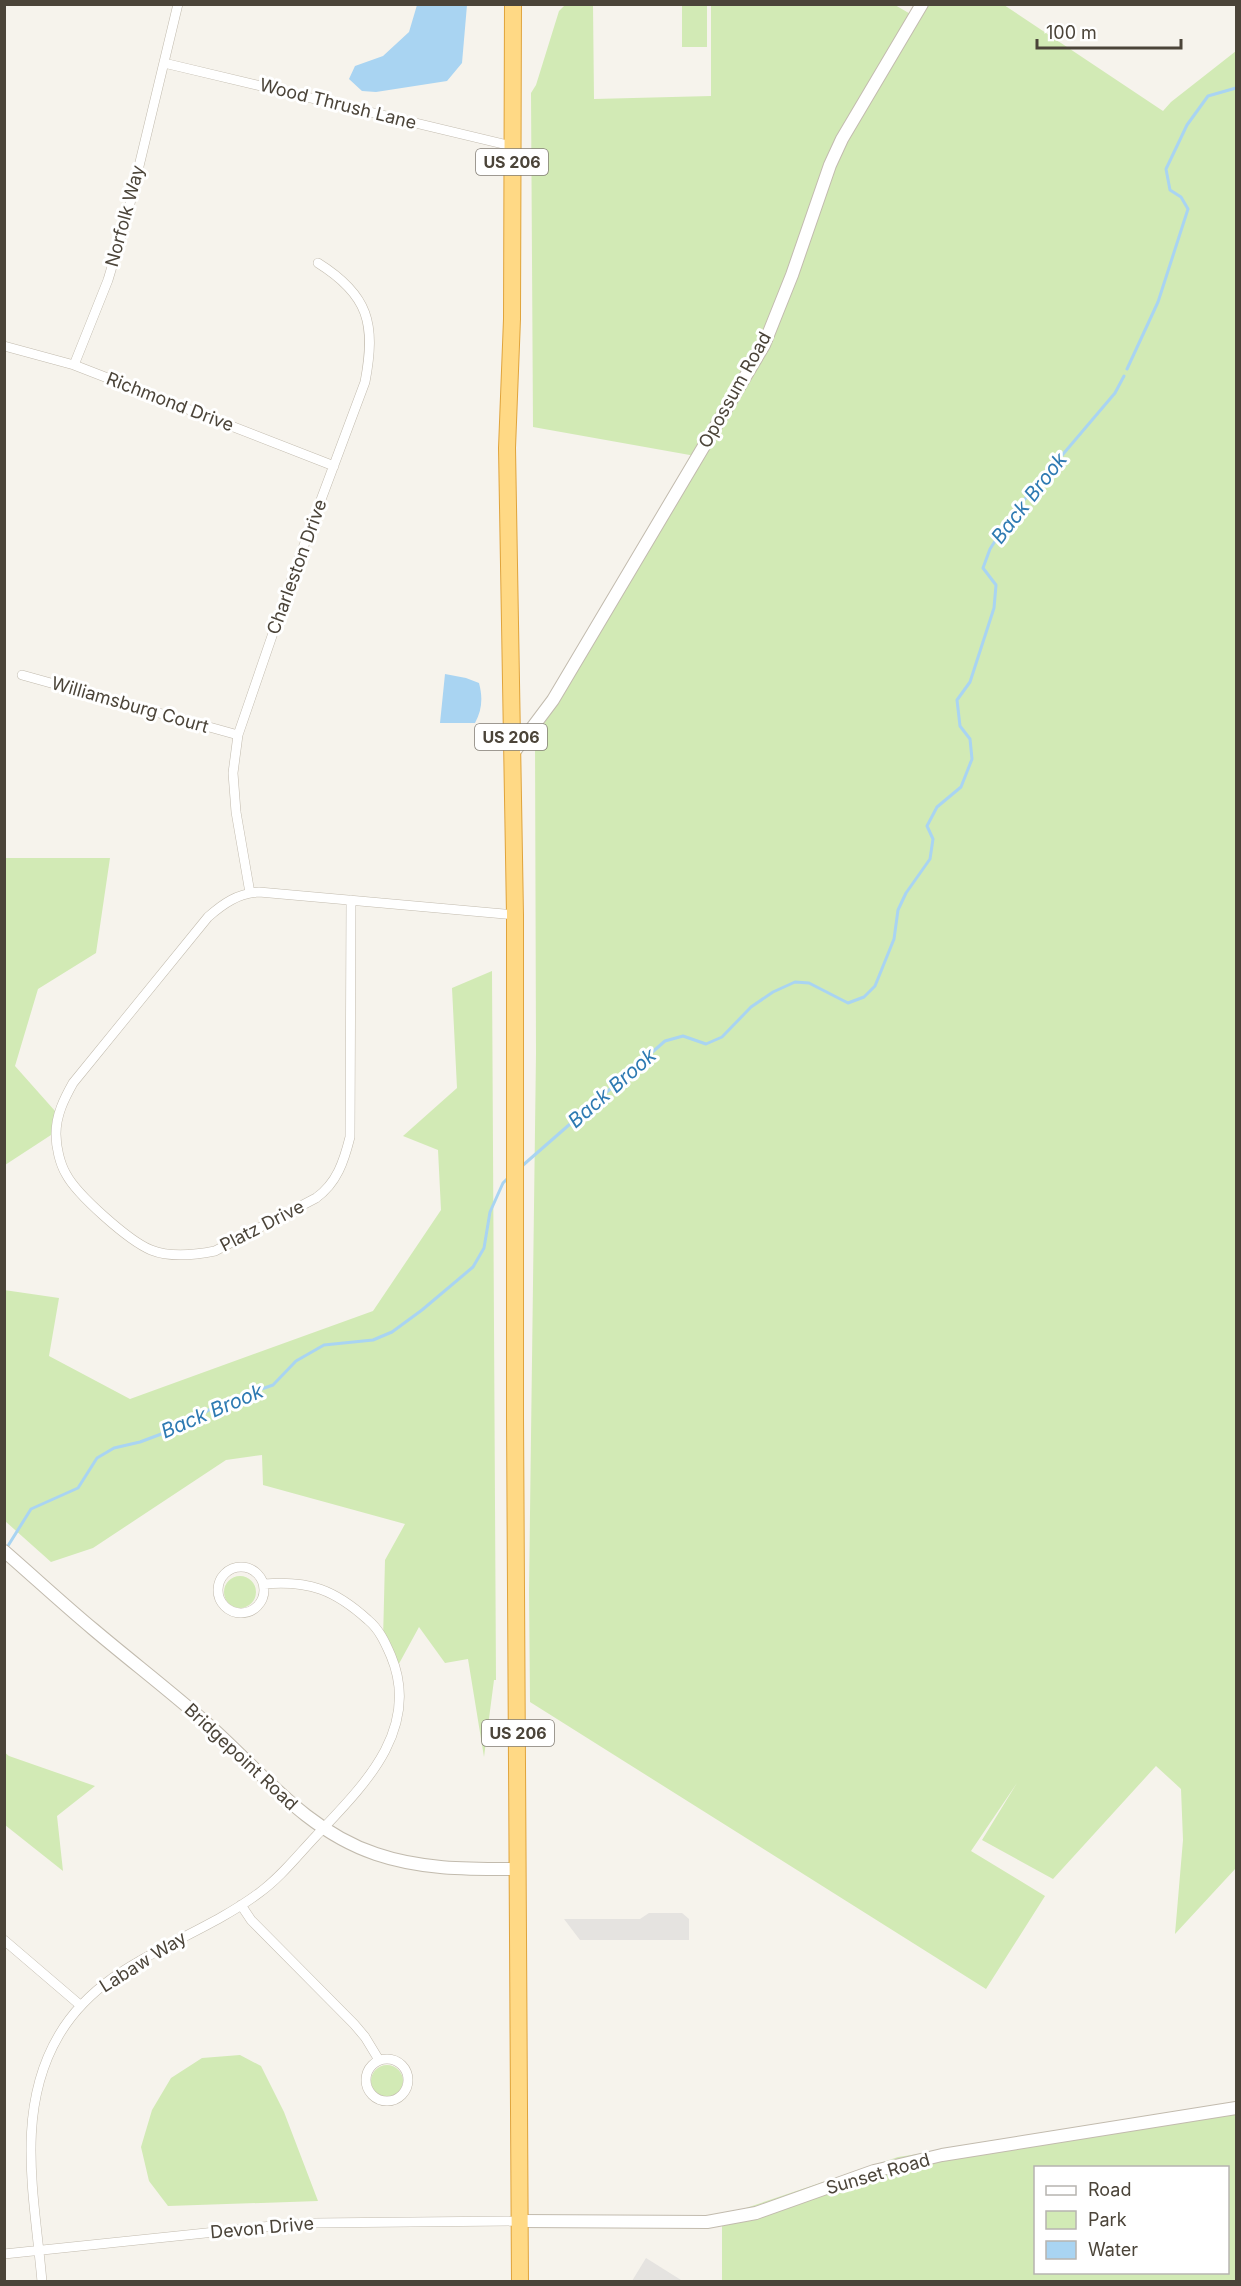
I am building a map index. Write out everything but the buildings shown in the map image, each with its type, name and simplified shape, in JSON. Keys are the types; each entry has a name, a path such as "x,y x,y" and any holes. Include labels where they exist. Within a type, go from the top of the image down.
{"highway":[{"name":"US 206","path":"513,4 512,319 507,448 515,915 515,1418 520,2282"}],"street":[{"name":"Norfolk Way","path":"74,365 95,317 121,237 178,4"},
{"name":"Opossum Road","path":"511,756 553,700 764,345 792,275 830,165 842,139 922,4"},
{"name":"Wood Thrush Lane","path":"164,63 512,146"},
{"name":"Charleston Drive","path":"250,893 236,812 233,773 238,735 294,572 365,382 370,353 369,328 362,304 354,291 337,275 318,263"},
{"name":"Richmond Drive","path":"4,346 74,365 334,466"},
{"name":"Williamsburg Court","path":"22,675 238,735"},
{"name":"Platz Drive","path":"351,900 350,1137 346,1155 335,1179 325,1192 316,1198 215,1251 200,1254 166,1254 138,1244 75,1188 65,1174 57,1147 57,1122 62,1103 73,1083 208,917 224,903 250,893 351,900 515,915"},
{"name":"Bridgepoint Road","path":"9,1555 212,1728 286,1800 322,1829 375,1854 415,1865 440,1869 519,1869"},
{"path":"248,1568 255,1571 264,1584 265,1592 260,1606 247,1613 232,1612 226,1608 218,1596 220,1580 232,1569 248,1568"},
{"name":"Labaw Way","path":"42,2282 30,2140 33,2100 51,2049 80,2005 119,1972 241,1905 274,1881 381,1760 398,1718 400,1697 398,1677 384,1640 372,1623 350,1604 330,1592 288,1582 264,1584"},
{"path":"241,1905 251,1920 366,2037 379,2060"},
{"path":"4,1940 80,2005"},
{"path":"386,2058 399,2062 407,2073 408,2086 405,2092 394,2100 379,2100 373,2096 366,2084 368,2069 379,2060 386,2058"},
{"name":"Sunset Road","path":"521,2221 707,2222 735,2218 789,2202 874,2171 942,2155 1236,2108"},
{"name":"Devon Drive","path":"4,2254 304,2224 521,2221"}],"green space":[{"path":"565,5 593,5 594,99 711,96 711,5 895,5 919,19 927,5 1004,5 1163,111 1171,102 1236,51 1236,1868 1175,1934 1183,1840 1181,1789 1156,1766 1053,1879 982,1840 1017,1783 971,1851 1045,1896 986,1989 530,1702 529,1591 536,1053 535,739 701,457 533,427 531,93 536,85 559,11"},
{"path":"682,5 707,5 707,47 682,47"},
{"path":"5,858 110,858 96,953 38,989 15,1066 55,1111 51,1135 5,1165"},
{"path":"492,971 496,1680 494,1680 484,1757 468,1659 445,1663 419,1627 395,1671 383,1640 385,1560 405,1524 263,1485 262,1455 226,1460 93,1548 51,1562 5,1521 4,1290 59,1298 49,1356 130,1399 373,1311 441,1210 438,1150 403,1136 457,1088 452,988"},
{"path":"240,1576 251,1581 256,1592 251,1603 240,1608 229,1603 224,1592 229,1581"},
{"path":"4,1752 9,1756 95,1786 57,1816 63,1871 5,1825"},
{"path":"240,2055 261,2066 284,2112 318,2201 168,2206 149,2181 141,2147 152,2110 171,2078 202,2058"},
{"path":"387,2065 398,2070 403,2081 398,2092 387,2097 376,2092 371,2081 376,2070"},
{"path":"1236,2107 1236,2281 722,2281 722,2216 898,2157"}],"shaded area":[{"path":"649,1913 682,1913 689,1919 689,1940 580,1940 564,1919 640,1919"},
{"path":"646,2258 681,2280 632,2281"}],"water":[{"path":"417,5 467,5 462,63 447,81 376,92 362,91 349,79 355,66 383,56 409,32"},
{"path":"445,674 479,683 481,704 475,723 440,723"}],"waterway":[{"name":"Back Brook","path":"1127,369 1158,302 1188,209 1181,197 1170,190 1166,169 1187,125 1208,96 1236,88"},
{"name":"Back Brook","path":"522,1166 665,1041 683,1036 706,1044 722,1037 751,1007 773,992 795,982 809,983 848,1003 864,997 875,986 894,939 898,910 906,893 930,859 933,839 927,826 937,807 961,787 972,759 970,739 960,726 957,700 970,682 994,608 996,585 983,568 990,549 1013,513 1115,393 1124,376"},
{"name":"Back Brook","path":"6,1549 31,1509 78,1488 97,1458 114,1448 140,1442 188,1424 216,1405 273,1385 296,1361 324,1345 373,1340 392,1332 422,1310 473,1267 484,1248 490,1212 503,1183 508,1178"}]}
